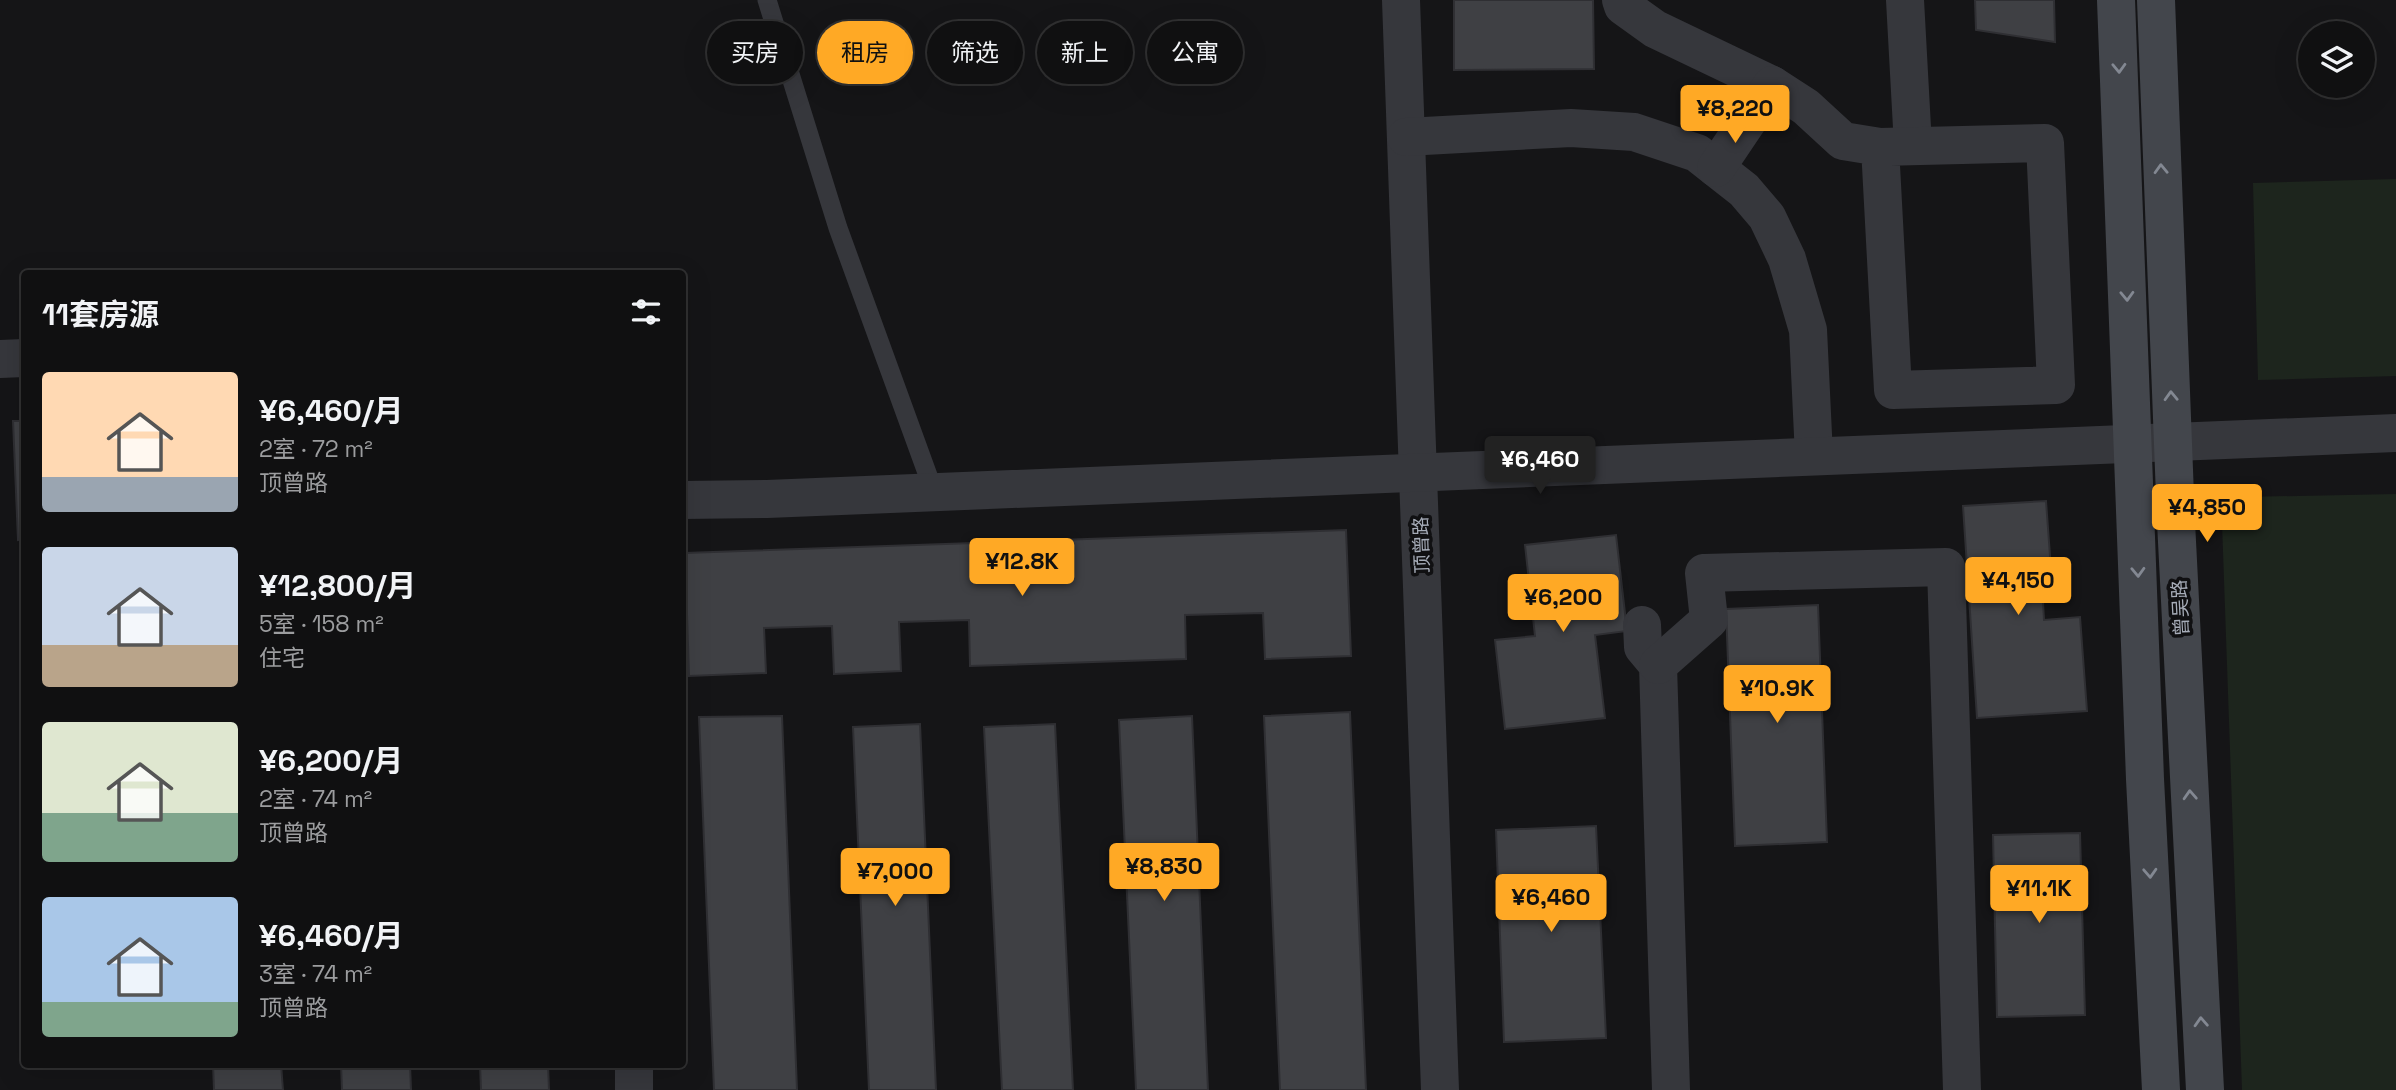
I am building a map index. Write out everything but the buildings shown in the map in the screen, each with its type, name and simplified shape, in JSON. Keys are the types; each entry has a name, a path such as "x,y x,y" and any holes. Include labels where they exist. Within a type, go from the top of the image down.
{"street":[{"name":"顶曾路","path":"1401,0 1440,1090"},
{"path":"1621,0 1623,6 1656,29 1772,85 1806,107 1843,141 1897,147 2045,143 2056,384 1893,390 1897,147 1905,0"},
{"path":"2116,0 2146,779 2161,1090"},
{"name":"曾吴路","path":"2156,0 2172,442 2204,1090"},
{"path":"1716,168 1772,85"},
{"path":"1406,137 1572,128 1634,132 1697,153 1744,190 1768,217 1787,259 1808,330 1814,456"},
{"path":"0,359 21,358"},
{"path":"686,500 767,499 2396,433"},
{"path":"1658,665 1709,620 1704,573 1946,568 1962,1090"},
{"path":"1642,625 1643,647 1658,665 1671,1090"},
{"path":"634,1068 634,1090"}],"lane":[{"path":"767,0 838,228 934,492"}],"shaded area":[{"path":"2396,179 2396,376 2258,380 2253,183"},
{"path":"2396,494 2396,1090 2242,1090 2222,523 2243,497"}]}
